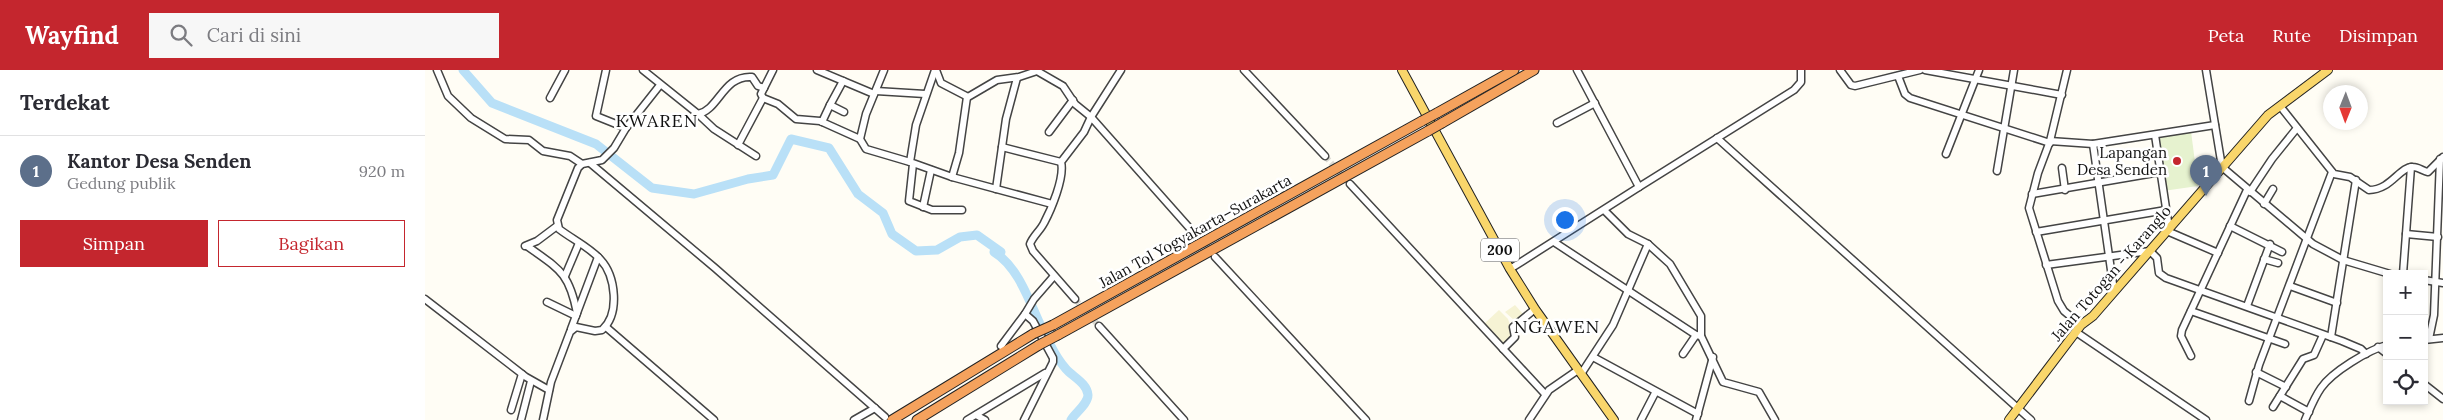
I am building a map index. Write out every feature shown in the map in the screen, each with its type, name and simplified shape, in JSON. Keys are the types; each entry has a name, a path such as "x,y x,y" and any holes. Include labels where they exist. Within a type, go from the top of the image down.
{"highway":[{"name":"Jalan Tol Yogyakarta–Surakarta","path":"888,419 1033,334 1053,325 1514,70"},
{"name":"Jalan Tol Yogyakarta–Surakarta","path":"917,420 1039,345 1442,123 1534,70"}],"main road":[{"name":"200","path":"1402,70 1510,269 1535,309 1614,420"},
{"name":"Jalan Totogan - Karanglo","path":"2009,420 2079,329 2093,316 2268,115 2328,70"}],"street":[{"path":"437,70 448,96 471,118 486,128 505,139 529,140 543,151 570,156 582,164 601,161 607,156 626,128 660,85"},
{"path":"550,98 565,70"},
{"path":"606,70 596,116 626,128"},
{"path":"643,70 714,129 757,156"},
{"path":"738,145 773,70"},
{"path":"817,70 875,92 925,94"},
{"path":"860,136 884,70"},
{"path":"935,70 925,94 913,137 908,198 932,210 962,210"},
{"path":"935,70 941,82 967,97"},
{"path":"1075,299 1054,276 1030,244 1043,224 1052,204 1059,183 1062,168 1061,162 1084,132 1091,117 1121,70"},
{"path":"1244,70 1325,156"},
{"path":"1577,70 1639,188"},
{"path":"1510,269 1794,90 1801,82 1801,70"},
{"path":"1840,70 1851,85 1855,86 1920,70"},
{"path":"1925,70 2062,95"},
{"path":"1946,154 1979,70"},
{"path":"1997,171 2013,86 2014,70"},
{"path":"2067,70 2050,142 2032,194 2029,210 2061,306 2079,329 2206,420"},
{"path":"2206,70 2222,167 2306,239 2343,260 2383,272"},
{"path":"967,97 997,80 1017,78 1035,71 1042,72 1065,88 1073,100 1091,117 1193,232"},
{"path":"1898,76 1907,96 2004,129 2062,144 2093,144 2215,125"},
{"path":"698,114 705,111 729,85 746,77 754,78 762,92 796,118 823,121 860,136 866,149 952,177 1052,204"},
{"path":"996,189 1007,119 1017,78"},
{"path":"823,121 843,81"},
{"path":"952,177 959,152 967,97"},
{"path":"1049,132 1073,100"},
{"path":"1557,123 1595,103"},
{"path":"830,105 844,112"},
{"path":"2280,106 2336,176 2347,176 2356,180 2365,189 2374,190 2391,183 2403,170 2411,167 2428,172 2442,158"},
{"path":"2191,356 2181,333 2230,226 2248,191 2297,128"},
{"path":"2155,135 2168,230 2218,253"},
{"path":"1717,138 2031,420"},
{"path":"2093,144 2111,256 2114,291"},
{"path":"1002,147 1061,162"},
{"path":"2428,334 2434,316 2435,282 2441,229 2442,158"},
{"path":"591,163 721,273 888,419"},
{"path":"577,314 572,288 565,276 525,246 537,241 557,226 576,174 582,164"},
{"path":"2403,270 2411,167"},
{"path":"2061,168 2065,190"},
{"path":"923,207 931,170"},
{"path":"2032,194 2065,190 2160,172"},
{"path":"2249,401 2256,372 2332,172"},
{"path":"2331,337 2356,180"},
{"path":"1351,184 1545,394"},
{"path":"2264,204 2273,189"},
{"path":"1604,210 1628,234 1648,244 1670,264 1701,316 1699,336 1683,354"},
{"path":"2036,232 2166,210"},
{"path":"557,226 598,257 608,272 614,298 613,311 606,327 597,332 579,327 571,329"},
{"path":"2230,226 2270,244 2282,252"},
{"path":"2406,234 2439,241"},
{"path":"1554,242 1699,336 1713,358 1723,382 1759,392 1775,420"},
{"path":"565,276 579,244"},
{"path":"1529,420 1545,394 1579,372 1593,357 1613,325 1648,244"},
{"path":"2247,306 2270,244"},
{"path":"2047,265 2150,251 2157,258 2162,276 2331,337 2361,349 2366,354"},
{"path":"543,420 549,390 563,348 598,257"},
{"path":"1215,257 1366,420"},
{"path":"2264,259 2278,263"},
{"path":"1001,346 1034,299 1054,276"},
{"path":"2428,281 2443,283"},
{"path":"2290,286 2337,303"},
{"path":"425,299 531,381 549,390"},
{"path":"547,302 577,314"},
{"path":"1503,349 1515,337 1513,327 1535,309"},
{"path":"1024,420 1046,372 1053,362 1053,358 1033,320 1026,311"},
{"path":"2191,311 2285,344"},
{"path":"1099,326 1184,420"},
{"path":"606,327 714,420"},
{"path":"2273,407 2303,359 2315,353 2323,335"},
{"path":"2428,340 2443,338"},
{"path":"2305,420 2327,382 2366,354 2383,346"},
{"path":"2378,348 2383,351"},
{"path":"1593,357 1697,417 1713,358"},
{"path":"967,420 1046,372"},
{"path":"2256,372 2286,388"},
{"path":"511,410 522,374"},
{"path":"521,420 531,381"},
{"path":"2428,387 2443,399"},
{"path":"1641,420 1655,392"},
{"path":"2280,396 2309,412"},
{"path":"854,420 875,408"},
{"path":"976,415 985,420"}],"shaded area":[{"path":"1515,305 1523,314 1515,321 1505,312"},
{"path":"1499,310 1508,319 1514,336 1504,346 1484,324"}],"green space":[{"name":"Lapangan Desa Senden","path":"2191,131 2198,186 2163,191 2155,136"}],"waterway":[{"path":"463,70 492,103 596,144 652,188 694,194 748,179 773,175 791,139 829,148 858,194 883,213 892,234 916,251 937,250 960,237 977,235 1001,252"},
{"path":"994,252 1013,270 1054,352 1066,369 1087,391 1086,402 1071,420"}],"tunnel":[{"path":"1325,156 1346,180"},
{"path":"1193,232 1212,253"},
{"path":"1075,299 1099,326"}],"place":[{"name":"Lapangan Desa Senden","path":"2177,161"},
{"name":"Kantor Desa Senden","path":"2206,196"}],"district":[{"name":"KWAREN","path":"657,120"},
{"name":"NGAWEN","path":"1557,326"}]}
